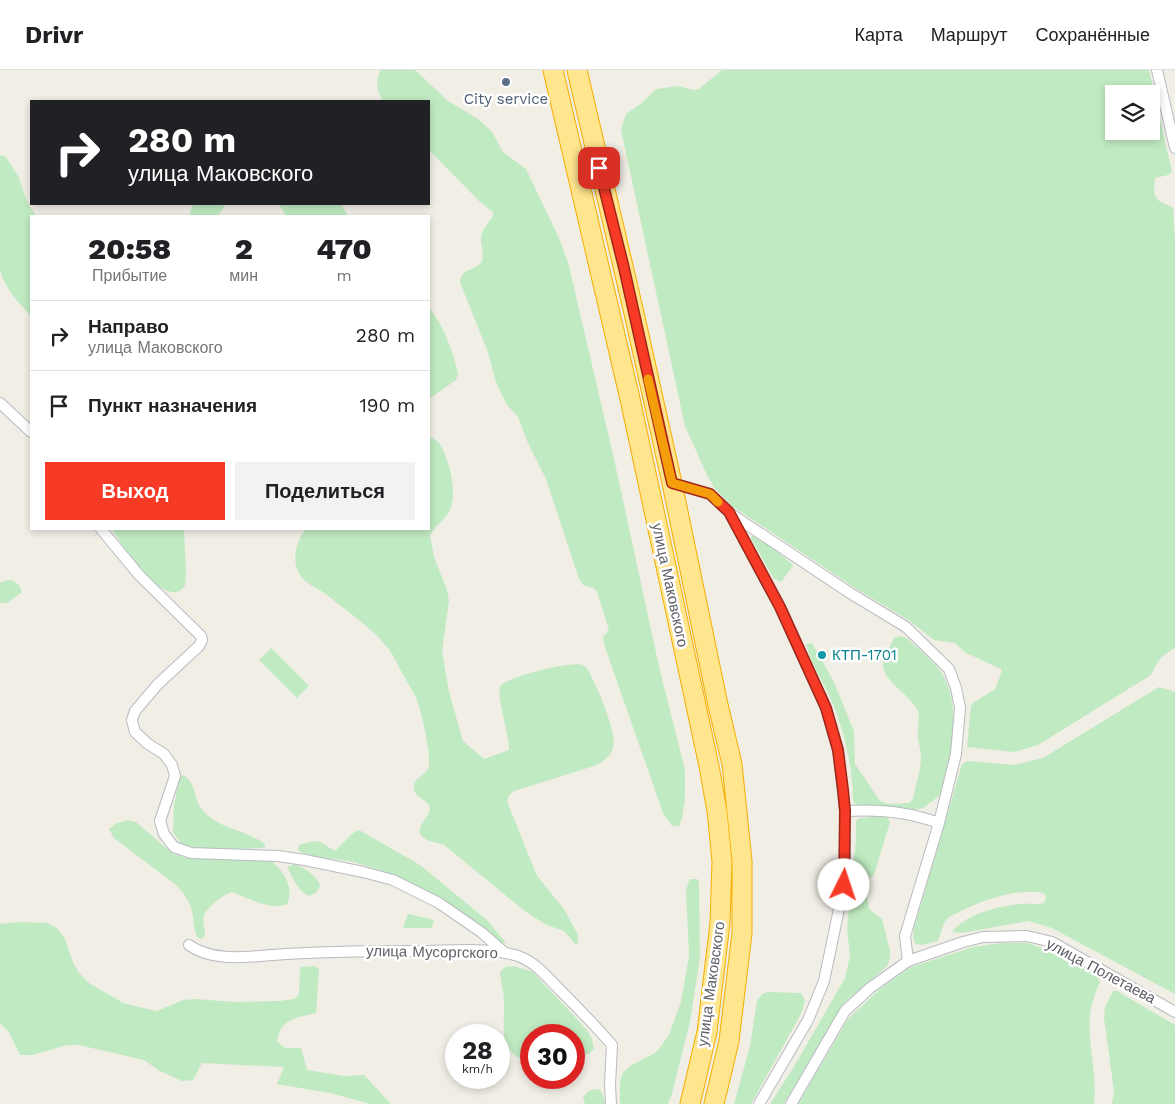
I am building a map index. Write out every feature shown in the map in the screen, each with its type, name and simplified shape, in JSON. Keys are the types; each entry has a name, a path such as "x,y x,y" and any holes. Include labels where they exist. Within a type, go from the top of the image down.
{"highway":[{"name":"улица Маковского","path":"553,70 630,399 717,811 722,861 720,923 707,1032 690,1104"},
{"name":"улица Маковского","path":"577,70 624,268 732,764 742,861 742,933 729,1041 714,1104"}],"street":[{"path":"1156,70 1175,148"},
{"path":"0,403 30,431"},
{"path":"672,483 710,494 729,512 850,593 906,627 948,669 956,688 960,708 956,754 939,824 905,936 908,961"},
{"path":"729,512 780,607 826,708 838,750 845,811 844,885 824,981 808,1020 759,1104"},
{"path":"102,530 139,575 201,636 202,640 199,646 158,684 135,711 132,720 135,732 148,744 164,754 172,765 175,776 160,821 164,834 174,847 191,853 278,856 363,872 393,880 439,903 481,932 505,953"},
{"path":"845,811 888,812 914,816 939,824"},
{"name":"улица Полетаева","path":"791,1104 845,1011 870,988 908,961 949,946 983,937 1027,936 1052,942 1175,1012"},
{"name":"улица Мусоргского","path":"188,945 210,954 237,958 327,952 478,951 505,953 522,958 536,966 595,1024 612,1045 611,1104"}],"green space":[{"path":"381,70 415,70 448,101 478,119 492,132 503,152 526,169 558,236 568,262 614,459 660,671 685,770 685,799 679,826 672,826 663,813 605,647 603,637 609,630 597,592 593,588 583,585 579,579 546,479 528,443 518,417 507,405 501,393 488,352 460,282 463,274 476,267 482,261 481,237 493,216 493,212 479,201 430,151 430,100 382,100 377,82"},
{"path":"722,70 1149,70 1152,85 1105,85 1105,140 1160,140 1160,119 1172,172 1155,178 1154,192 1158,200 1173,208 1175,240 1175,648 1160,659 1151,675 1038,745 1014,752 967,747 971,706 995,689 1002,671 1001,669 966,653 955,643 934,640 910,621 852,586 732,506 715,489 685,426 621,130 626,114 642,103 656,89 679,86 693,90 699,89"},
{"path":"0,155 6,157 18,176 27,201 35,215 30,215 30,315 9,289 0,270"},
{"path":"193,205 225,205 219,215 189,215"},
{"path":"280,205 342,205 347,215 285,215"},
{"path":"430,309 439,322 454,357 458,374 456,380 430,398"},
{"path":"430,437 441,446 447,460 453,485 453,500 445,518 430,535 434,557 447,590 449,601 442,651 449,692 463,741 484,759 509,750 500,701 500,686 505,682 527,674 576,664 585,666 588,670 601,697 612,732 613,748 605,759 594,766 514,791 509,795 507,801 537,876 564,909 578,935 576,945 564,931 545,924 526,912 443,844 429,841 422,836 421,826 430,810 429,805 416,794 414,785 428,769 429,759 423,721 415,695 393,655 381,640 367,626 300,575 295,557 297,545 305,530 430,530"},
{"path":"113,530 184,530 185,586 179,591 167,591 139,567"},
{"path":"756,535 792,564 793,566 781,582 774,579 751,539 752,536"},
{"path":"12,580 19,585 22,592 7,603 0,603 0,583"},
{"path":"901,636 908,639 927,656 943,675 949,688 952,703 953,734 952,749 943,793 923,808 913,810 858,806 853,801 850,764 841,727 833,704 811,659 806,644 812,643 833,680 854,731 855,764 880,801 888,804 909,803 913,799 921,762 918,734 919,714 909,698 889,679 883,666 885,656 894,638"},
{"path":"271,648 309,686 297,698 259,660"},
{"path":"1159,687 1175,692 1175,994 1052,928 1028,921 962,933 952,932 965,920 983,912 1012,905 1044,903 1046,897 1044,893 1012,893 980,902 948,918 938,941 922,945 916,944 913,938 914,928 962,764 968,761 1014,765 1043,758"},
{"path":"183,775 190,782 198,804 207,815 223,825 257,839 265,844 265,847 221,849 182,845 173,832 174,805 180,776"},
{"path":"887,817 890,822 874,875 867,880 865,885 869,909 882,919 890,951 887,966 844,1003 784,1104 770,1104 795,1065 845,978 850,956 847,928 856,840 856,821 860,818"},
{"path":"128,820 136,822 174,854 186,858 268,859 278,867 286,878 289,891 287,904 281,906 267,905 232,892 229,893 206,912 203,920 205,935 202,939 198,938 194,928 191,908 182,892 176,885 114,838 109,829 117,823"},
{"path":"359,830 420,865 488,921 506,943 501,943 433,896 397,877 357,863 309,855 298,850 299,845 315,841 335,851 353,833"},
{"path":"294,864 306,870 317,879 320,886 316,893 309,896 299,888 288,868"},
{"path":"690,879 697,879 699,882 700,957 690,1022 671,1097 668,1104 620,1104 622,1074 630,1066 659,1049 669,1035 681,1002 689,956 686,889"},
{"path":"408,914 434,920 432,928 403,928"},
{"path":"21,922 47,923 57,928 65,939 74,965 89,983 123,1003 157,1011 183,1000 234,1002 294,999 299,994 301,967 315,966 319,969 316,1013 290,1020 282,1028 277,1041 285,1048 301,1048 307,1070 344,1076 364,1075 391,1104 371,1104 330,1093 277,1084 284,1067 202,1063 193,1080 182,1081 158,1070 144,1060 79,1045 67,1045 32,1055 20,1055 9,1032 0,1023 0,924"},
{"path":"1001,943 1027,943 1049,950 1097,975 1100,982 1090,1015 1090,1040 1095,1092 1094,1104 798,1104 848,1019 880,989 911,967 973,947"},
{"path":"514,966 533,972 581,1024 520,1024 520,1058 512,1053 510,1051 510,1024 504,1024 504,999 500,972 505,967"},
{"path":"1113,991 1117,991 1175,1025 1175,1104 1112,1104 1114,1091 1104,1018 1105,1007"},
{"path":"768,992 801,993 805,1000 802,1012 751,1104 734,1104 750,1046 757,1001 762,994"},
{"path":"585,1028 592,1039 594,1049 585,1056"},
{"path":"600,1090 605,1104 585,1104 583,1097 589,1091"}],"slow traffic":[{"path":"648,379 672,483 710,494 718,502"}],"place":[{"name":"City service","path":"506,82"},
{"name":"КТП-1701","path":"822,655"}],"route":[{"path":"599,168 624,268 672,483 710,494 729,512 780,607 826,708 838,750 843,790 845,811 844,885"}]}
